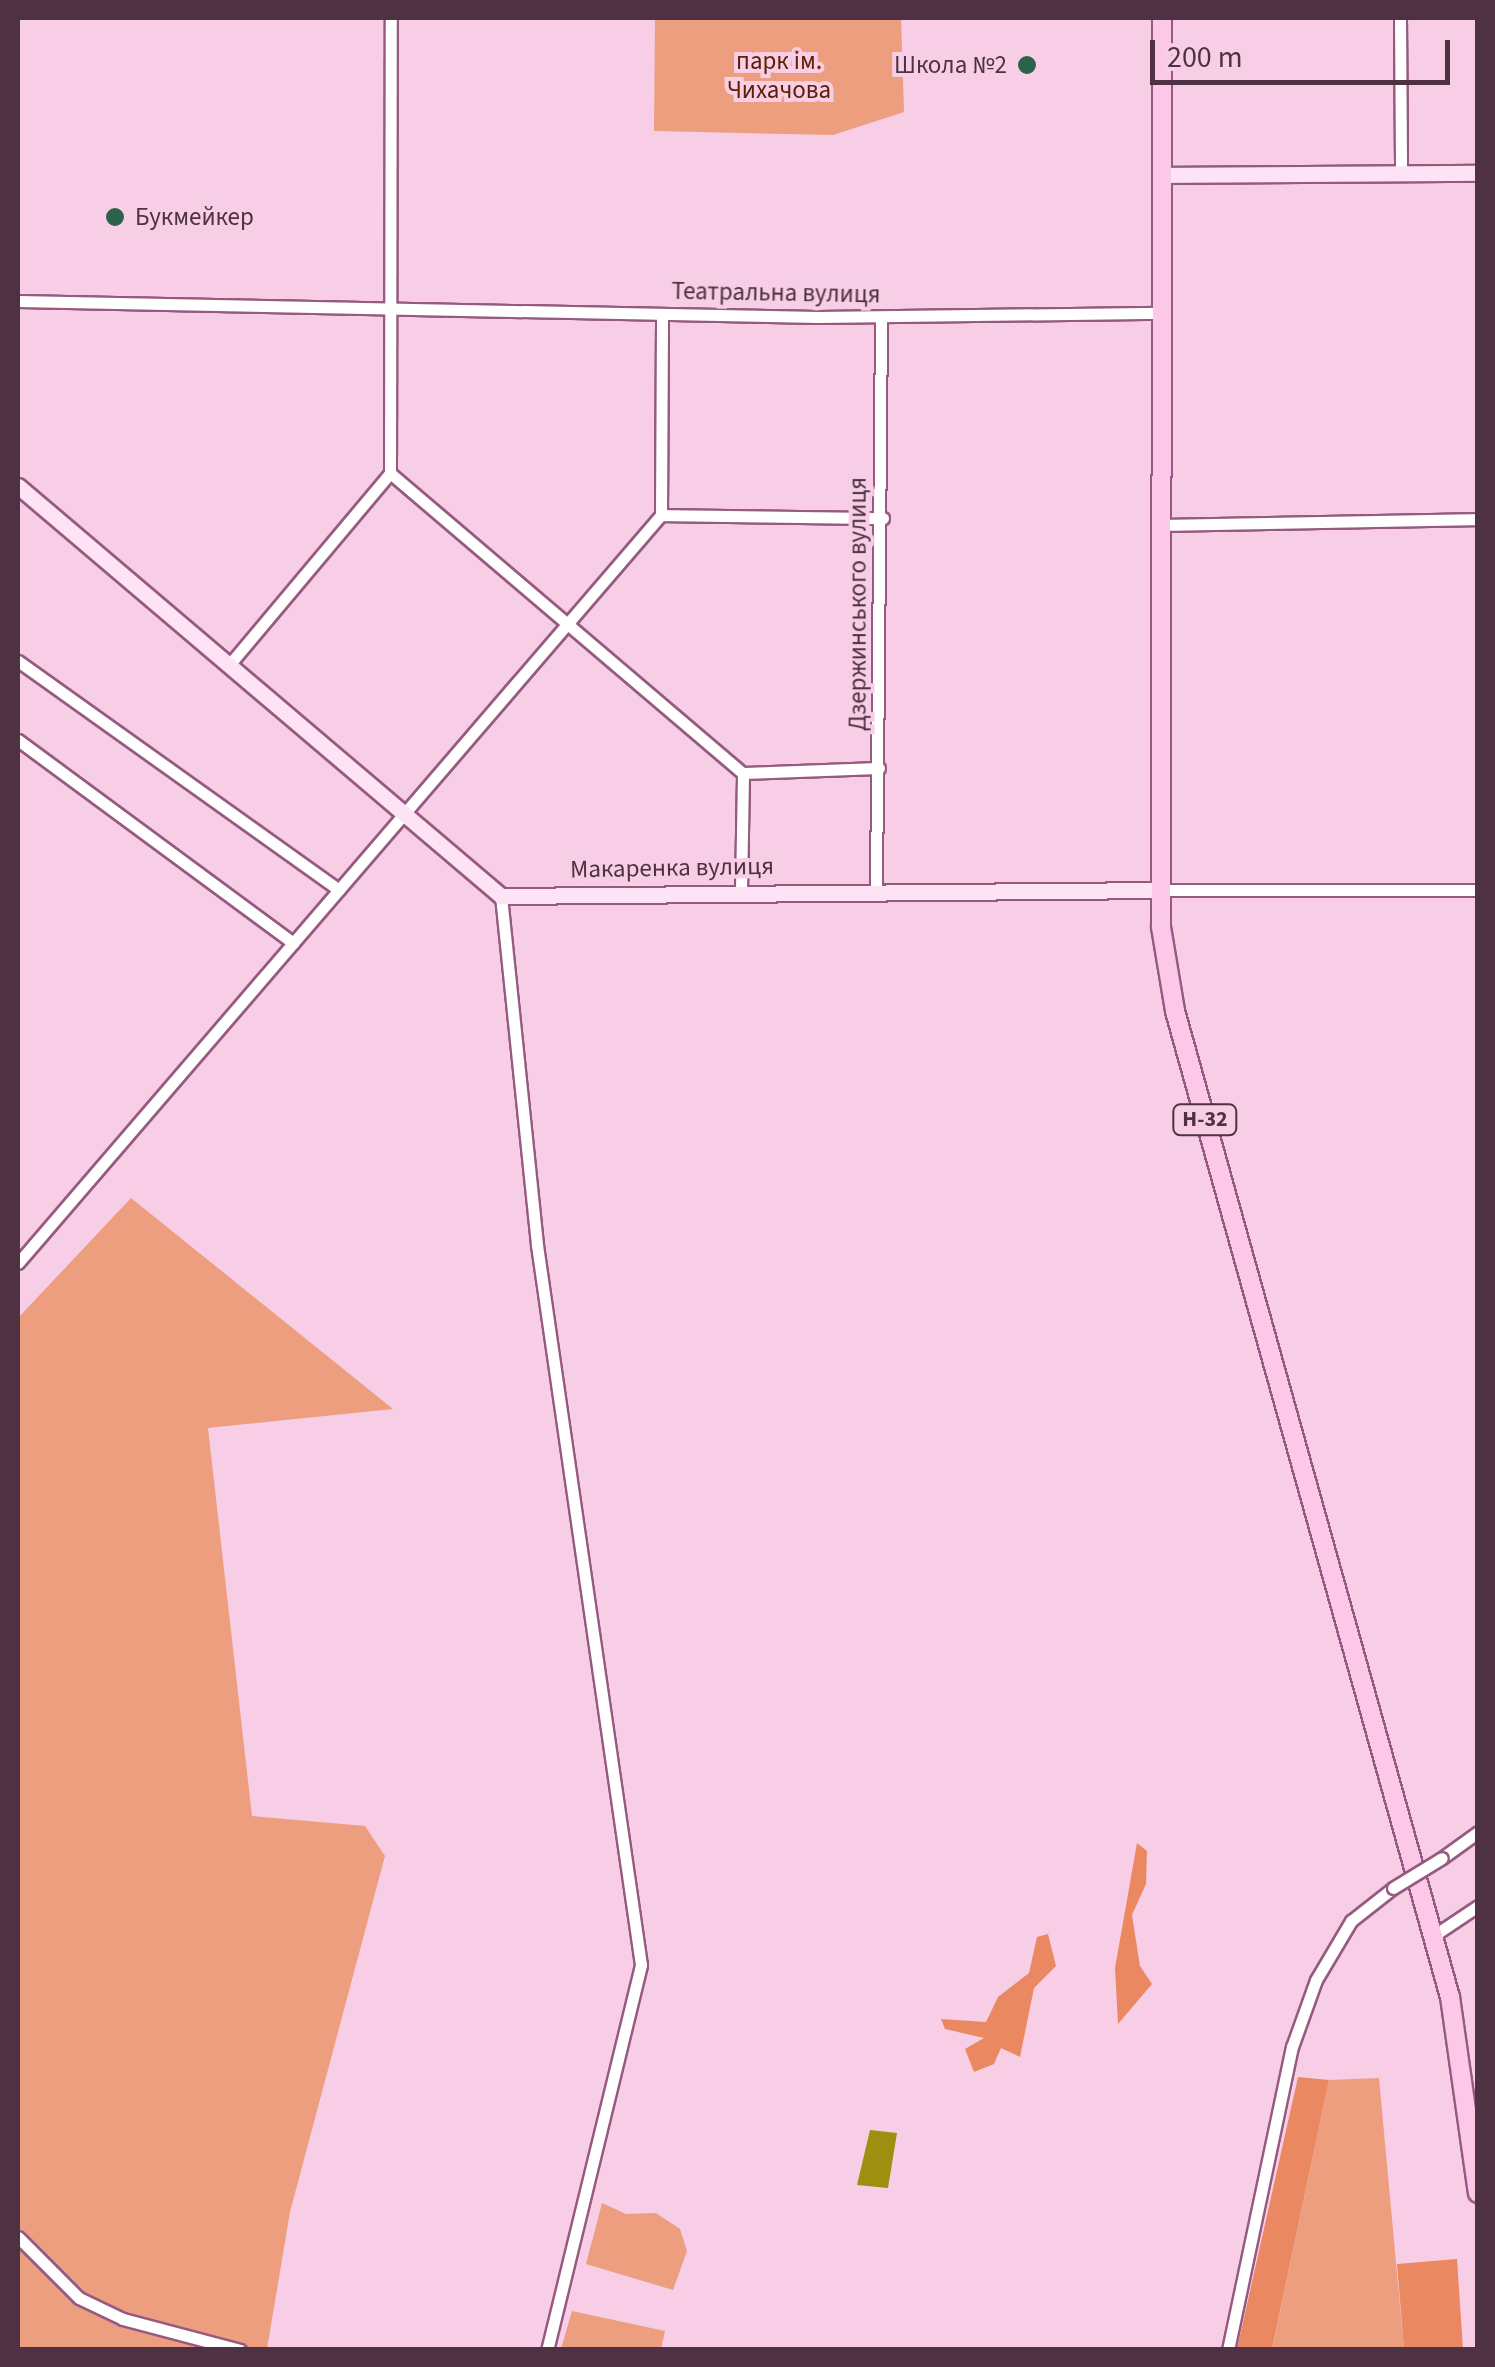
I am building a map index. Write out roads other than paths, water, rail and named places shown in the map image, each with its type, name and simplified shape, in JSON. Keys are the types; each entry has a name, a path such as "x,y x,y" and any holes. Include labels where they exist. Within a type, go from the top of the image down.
{"main road":[{"name":"Н-32","path":"1162,18 1166,525 1162,890 1174,1012 1450,1997 1478,2193"}],"street":[{"path":"229,666 390,473 391,18"},
{"path":"1400,18 1401,174"},
{"path":"1162,175 1478,173"},
{"name":"Театральна вулиця","path":"18,302 880,316 1164,312"},
{"path":"18,1263 661,515 662,314"},
{"name":"Дзержинського вулиця","path":"876,892 882,518 880,316"},
{"path":"390,473 743,773 879,768"},
{"path":"18,486 500,896 537,1246 641,1965 548,2350"},
{"path":"661,515 882,518"},
{"path":"1166,525 1478,519"},
{"path":"18,661 339,890"},
{"path":"18,740 293,943"},
{"path":"741,890 743,773"},
{"name":"Макаренка вулиця","path":"500,896 741,890 1478,890"},
{"path":"1228,2350 1292,2047 1316,1980 1351,1921 1478,1832"},
{"path":"1432,1936 1478,1906"},
{"path":"18,2237 79,2298 123,2319 240,2350"}],"place":[{"name":"Школа №2","path":"1027,65"},
{"name":"Букмейкер","path":"115,217"}],"park label":[{"name":"парк ім. Чихачова","path":"779,76"}]}
